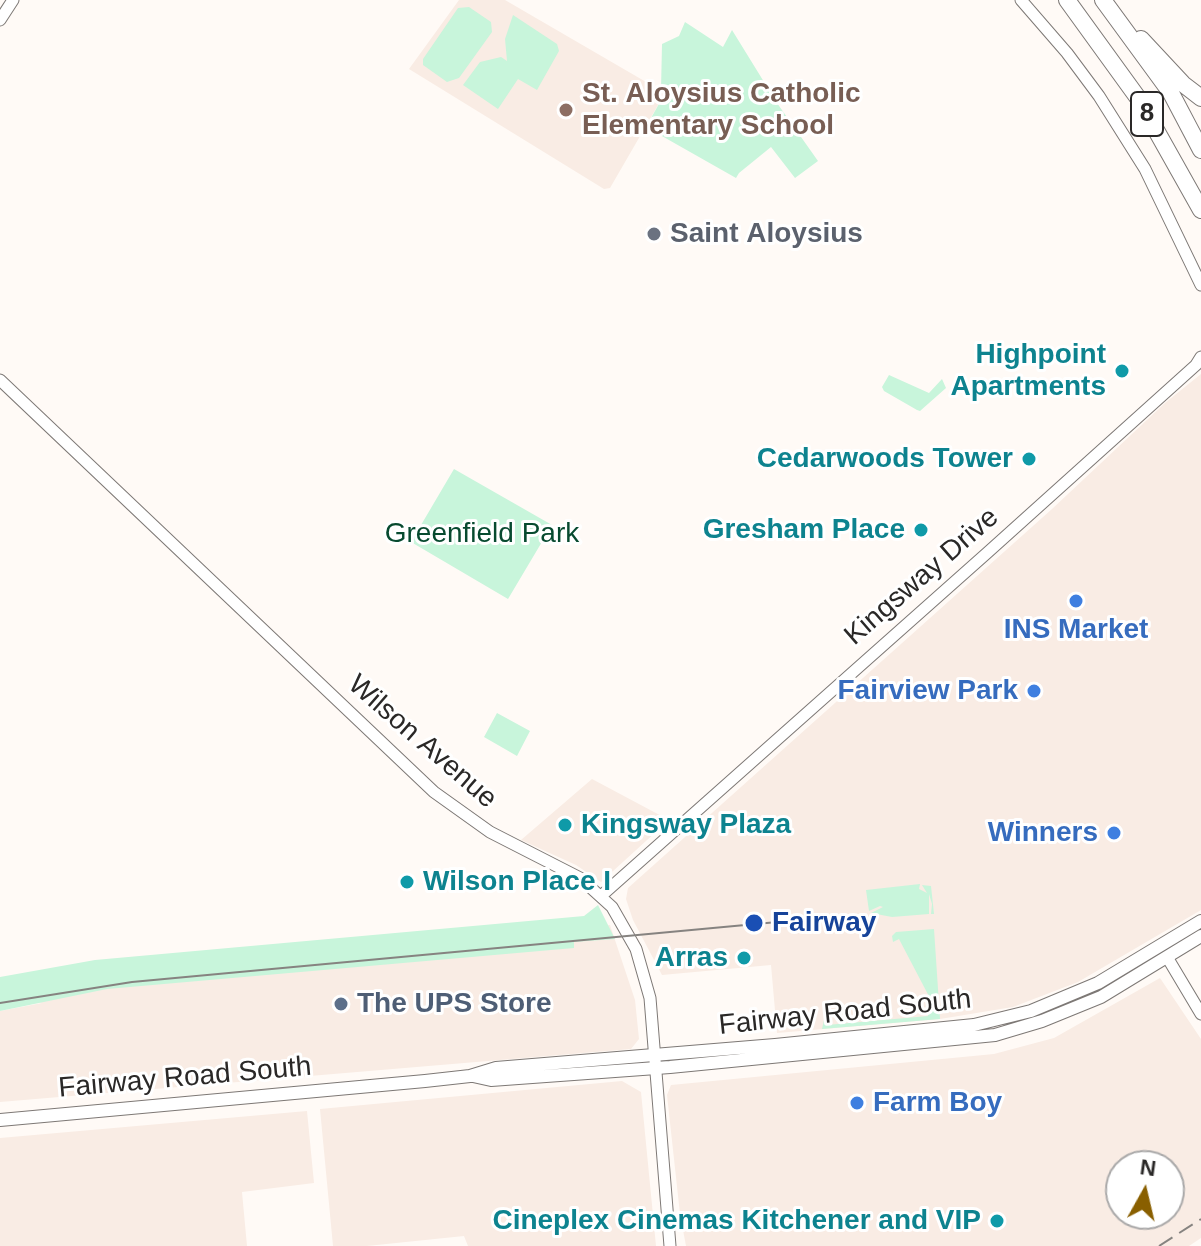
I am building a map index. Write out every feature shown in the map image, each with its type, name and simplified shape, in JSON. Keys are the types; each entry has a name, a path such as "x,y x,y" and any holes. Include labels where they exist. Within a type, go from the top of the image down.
{"highway":[{"name":"8","path":"1067,0 1138,98 1201,210"},
{"name":"8","path":"1109,7 1171,93 1201,150"},
{"path":"1109,7 1183,84 1201,98"}],"main road":[{"name":"Fairway Road South","path":"0,1120 470,1076 491,1080 974,1025 1010,1018 1098,983 1201,921"},
{"name":"Fairway Road South","path":"655,1061 995,1035 1075,1009 1101,997 1201,936"}],"street":[{"path":"0,20 13,0"},
{"path":"1021,0 1067,53 1123,134 1145,169 1201,285"},
{"name":"Kingsway Drive","path":"601,896 987,553 1196,365 1201,357"},
{"name":"Wilson Avenue","path":"0,380 434,792 468,818 565,869 601,896 627,931 644,970 653,1019 670,1246"},
{"path":"1167,957 1201,1014"}],"shaded area":[{"name":"St. Aloysius Catholic Elementary School","path":"459,0 505,0 665,93 610,188 604,189 409,69"},
{"path":"1201,374 1201,910 1078,982 1013,1007 940,1019 777,1033 771,965 662,975 633,920 626,899 628,888 1052,509 1165,403"},
{"path":"592,779 669,820 601,882 576,865 521,840"},
{"path":"610,925 635,1000 639,1039 631,1049 0,1102 0,1011 42,1003 0,993"},
{"path":"1160,978 1201,1039 1201,1238 1189,1246 686,1246 667,1095 671,1085 994,1054 1054,1038"},
{"path":"622,1081 641,1092 656,1246 468,1246 464,1236 367,1246 333,1246 320,1109"},
{"path":"307,1111 314,1183 242,1192 247,1246 0,1246 0,1138"}],"green space":[{"path":"469,7 491,22 492,32 459,78 447,82 423,65 423,59 458,8"},
{"path":"513,15 557,44 559,51 537,90 518,79 498,109 463,85 480,62 501,57 507,61 505,39"},
{"path":"685,22 723,47 732,30 777,103 818,161 795,178 771,147 736,178 646,127 665,93 661,90 662,44 679,36"},
{"path":"889,375 929,393 942,379 946,388 920,411 884,391 882,387"},
{"name":"Greenfield Park","path":"454,469 552,525 508,599 411,542"},
{"path":"497,713 530,731 517,756 484,737"},
{"path":"920,884 919,889 927,893 922,885 931,886 934,914 931,914 929,894 929,914 892,917 871,913 883,907 880,906 869,911 866,890"},
{"path":"598,905 615,939 574,942 574,948 107,989 0,1011 0,977 95,960 584,916"},
{"path":"934,929 940,1019 822,1029 824,1020 827,1025 928,1016 928,1008 933,1004 899,939 893,942 892,936 896,932"}],"tram line":[{"path":"0,1003 132,982 799,920"}],"railway":[{"path":"1159,1246 1201,1219"}],"place":[{"name":"St. Aloysius Catholic Elementary School","path":"566,110"},
{"name":"Saint Aloysius","path":"654,234"},
{"name":"Highpoint Apartments","path":"1122,371"},
{"name":"Cedarwoods Tower","path":"1029,459"},
{"name":"Gresham Place","path":"921,530"},
{"name":"INS Market","path":"1076,601"},
{"name":"Fairview Park","path":"1034,691"},
{"name":"Kingsway Plaza","path":"565,825"},
{"name":"Winners","path":"1114,833"},
{"name":"Wilson Place I","path":"407,882"},
{"name":"Fairway","path":"754,923"},
{"name":"Arras","path":"744,958"},
{"name":"The UPS Store","path":"341,1004"},
{"name":"Farm Boy","path":"857,1103"},
{"name":"Cineplex Cinemas Kitchener and VIP","path":"997,1221"}]}
